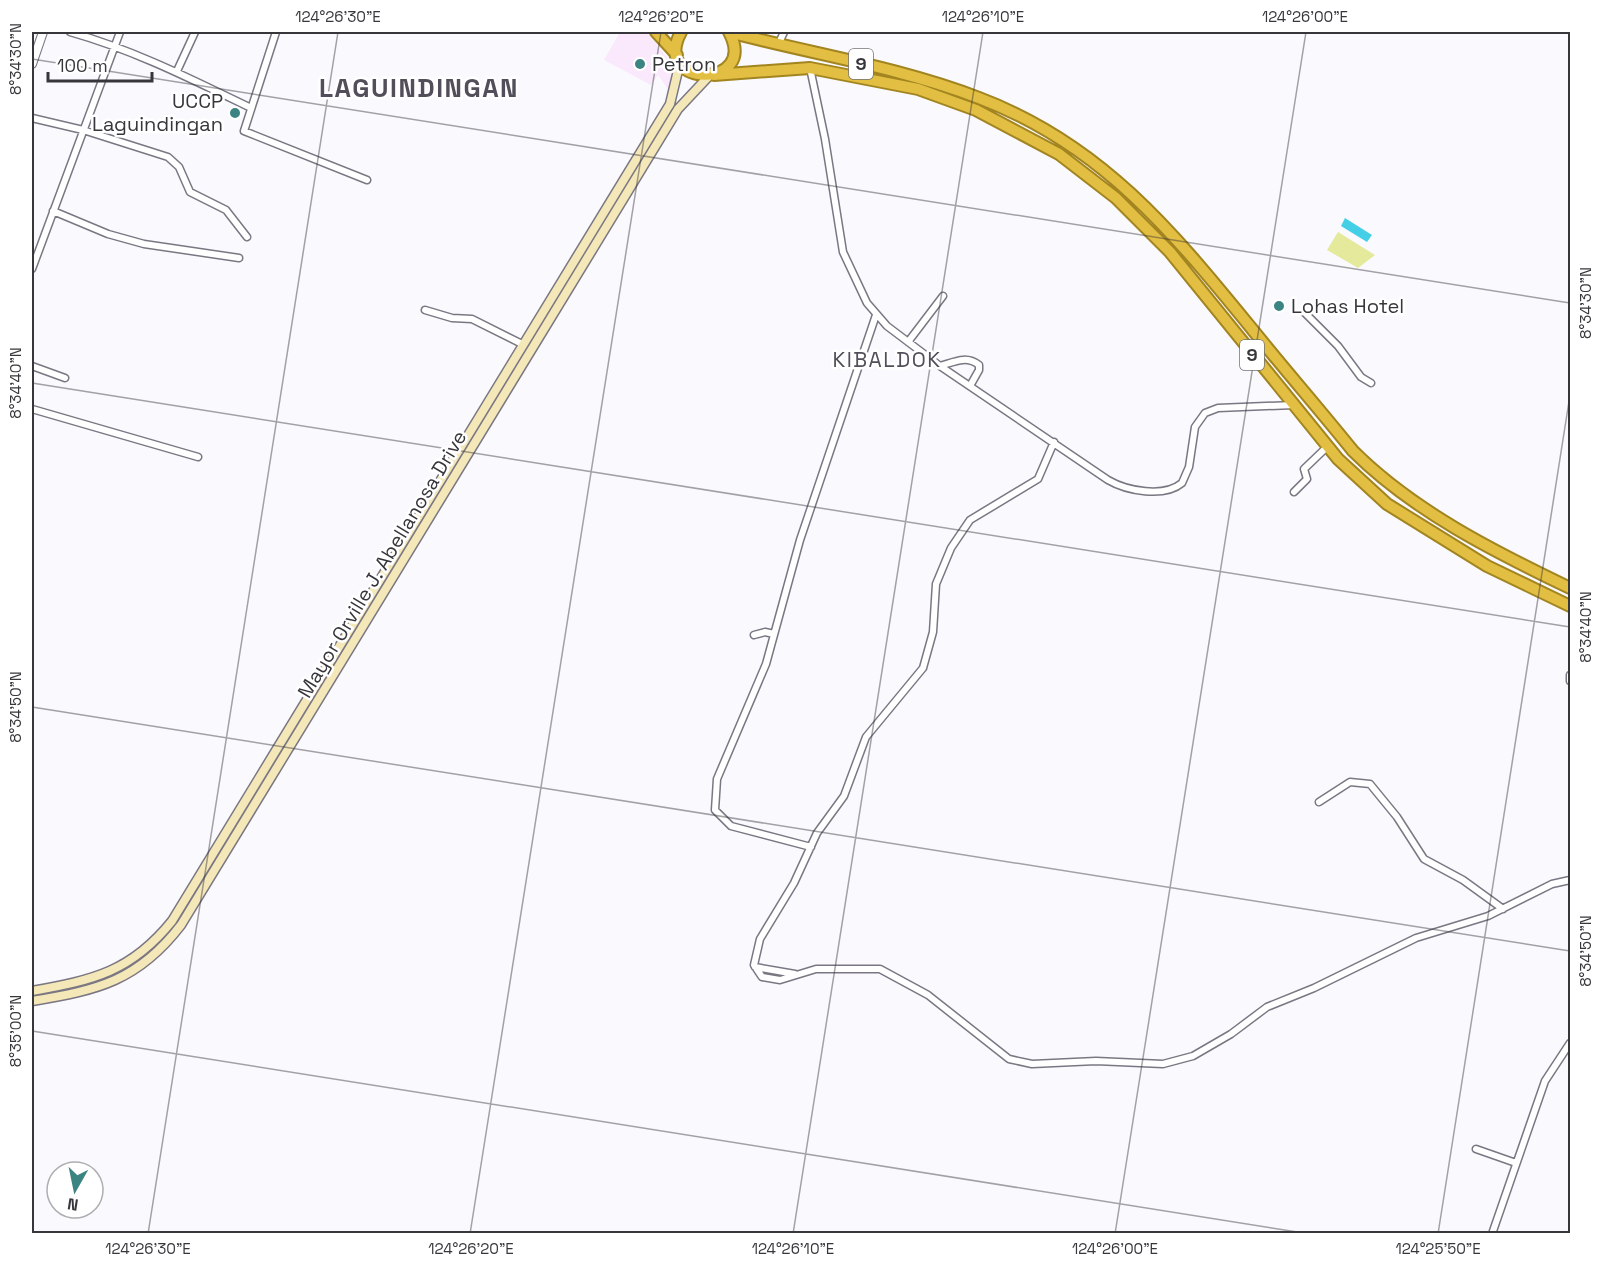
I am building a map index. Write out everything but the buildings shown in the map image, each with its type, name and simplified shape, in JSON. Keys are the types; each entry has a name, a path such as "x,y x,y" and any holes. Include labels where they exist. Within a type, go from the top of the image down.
{"highway":[{"name":"9","path":"656,32 695,75 712,76 810,68 918,89 976,110 1059,154 1116,198 1170,252 1328,446 1371,491 1387,504 1487,566 1570,606"},
{"path":"678,58 677,39 681,32"},
{"name":"9","path":"712,76 725,68 732,57 734,44 729,32"},
{"name":"9","path":"729,32 918,78 981,98 1074,145 1130,191 1194,258 1353,451 1379,477 1496,550 1570,588"},
{"path":"851,76 853,62"},
{"path":"976,110 981,98"},
{"path":"1371,491 1379,477"}],"main road":[{"name":"Mayor Orville J. Abellanosa Drive","path":"32,991 97,978 139,955 172,921 670,104 678,58"},
{"name":"Mayor Orville J. Abellanosa Drive","path":"32,1001 101,987 124,977 146,963 181,925 678,109 712,76"},
{"path":"97,978 101,987"}],"street":[{"path":"32,64 43,32"},
{"path":"70,32 115,44 177,70 251,108"},
{"path":"32,269 120,32"},
{"path":"177,70 195,32"},
{"path":"276,32 244,128 246,133 367,180"},
{"path":"778,45 784,32"},
{"path":"810,68 825,139 843,252 858,289 876,315 940,366 1120,486 1134,490 1165,490 1177,487 1186,476 1194,427 1205,413 1218,408 1295,405"},
{"path":"32,118 83,130 174,161 190,192 226,210 247,237"},
{"path":"53,211 108,234 144,244 239,258"},
{"path":"908,342 943,296"},
{"path":"425,310 444,317 472,319 522,344"},
{"path":"1304,312 1338,346 1361,377 1371,384"},
{"path":"811,847 731,826 715,810 717,779 759,682 800,540 876,315"},
{"path":"940,366 967,358 973,361 979,370 970,386"},
{"path":"32,366 65,378"},
{"path":"32,408 198,457"},
{"path":"1054,442 1042,473 1034,483 970,520 951,548 936,584 933,632 923,668 866,737 847,789 817,833 794,883 760,939 755,967 768,980 780,980 816,969 883,970 928,995 988,1045 1009,1059 1020,1062 1163,1064 1193,1056 1231,1034 1267,1007 1314,988 1416,938 1503,909 1552,884 1570,880"},
{"path":"1294,492 1307,479 1304,469 1328,446"},
{"path":"754,635 765,632 774,634"},
{"path":"1570,675 1570,681"},
{"path":"1319,802 1350,782 1370,784 1396,817 1424,859 1463,880 1484,898 1503,909"},
{"path":"1492,1233 1545,1081 1570,1043"},
{"path":"1476,1149 1516,1163"}],"shaded area":[{"path":"620,32 648,32 669,61 672,74 670,92 658,75 651,85 604,60"}],"green space":[{"path":"1338,232 1375,255 1358,268 1327,250"}],"water":[{"path":"1345,218 1372,235 1367,242 1341,226"}],"place":[{"name":"Petron","path":"640,64"},
{"name":"UCCP Laguindingan","path":"235,113"},
{"name":"Lohas Hotel","path":"1279,306"}],"district":[{"name":"LAGUINDINGAN","path":"419,88"},
{"name":"KIBALDOK","path":"887,360"}]}
